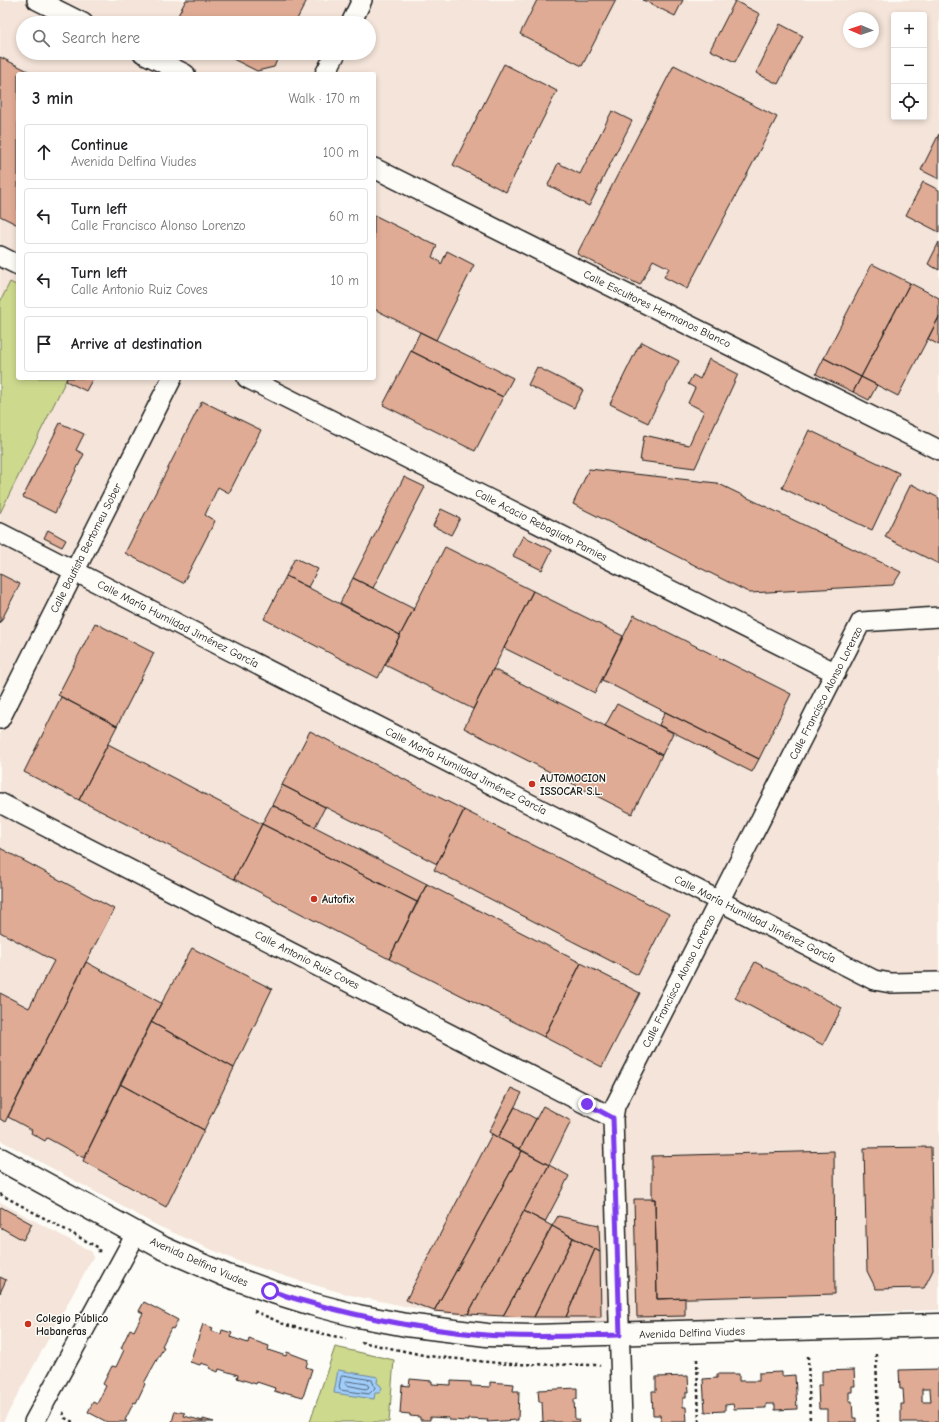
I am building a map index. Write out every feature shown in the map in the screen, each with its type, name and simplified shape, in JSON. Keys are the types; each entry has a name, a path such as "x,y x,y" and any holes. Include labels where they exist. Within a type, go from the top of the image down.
{"street":[{"path":"37,0 69,16"},
{"path":"354,16 362,0"},
{"path":"157,60 181,72"},
{"path":"326,72 332,60"},
{"name":"Calle Escultores Hermanos Blanco","path":"376,169 939,450"},
{"path":"0,256 16,264"},
{"name":"Calle Bautista Bertomeu Sober","path":"0,719 171,380"},
{"name":"Calle Acacio Rebagliato Pamies","path":"250,380 836,673"},
{"name":"Calle María Humildad Jiménez García","path":"0,533 880,982 939,982"},
{"name":"Calle Francisco Alonso Lorenzo","path":"622,1422 613,1118 615,1106 862,622 939,617"},
{"name":"Calle Antonio Ruiz Coves","path":"0,803 613,1118"},
{"name":"Avenida Delfina Viudes","path":"0,1160 163,1248 224,1275 312,1304 358,1316 406,1325 487,1335 532,1336 620,1335 939,1325"},
{"path":"34,1422 136,1234"}],"path":[{"path":"0,1194 99,1248 99,1261"},
{"path":"876,1354 878,1422"},
{"path":"808,1356 810,1422"},
{"path":"697,1359 699,1422"}],"shaded area":[{"path":"0,0 939,0 939,1310 603,1323 444,1314 350,1295 235,1260 158,1226 0,1140"},
{"name":"Colegio Público Habaneras","path":"0,1202 92,1252 93,1257 3,1422 0,1422"}],"green space":[{"path":"10,282 16,285 16,380 66,380 0,513 0,302"},
{"path":"335,1347 394,1360 389,1422 310,1422"}],"water":[{"path":"338,1370 378,1377 377,1383 382,1388 379,1393 375,1393 374,1399 334,1393"}],"building":[{"path":"186,0 307,0 299,16 178,16"},
{"path":"537,0 616,0 582,66 520,34"},
{"path":"643,0 683,0 675,16"},
{"path":"735,1 760,14 735,62 710,50"},
{"path":"780,24 803,36 778,84 756,73"},
{"path":"0,57 30,72 16,72 16,224 0,216"},
{"path":"235,60 277,60 274,67 257,71"},
{"path":"504,64 557,91 506,192 453,165"},
{"path":"674,65 777,117 687,289 664,277 669,268 653,260 640,285 577,254"},
{"path":"612,111 632,121 589,206 548,185 558,163 580,174"},
{"path":"939,134 939,179 921,170"},
{"path":"923,182 939,190 939,232 906,215"},
{"path":"376,216 437,246 432,257 439,261 441,265 447,251 474,265 436,340 376,310"},
{"path":"939,242 939,270 928,264"},
{"path":"872,264 910,283 861,377 824,358"},
{"path":"910,283 939,298 939,317 898,396 861,377"},
{"path":"939,317 939,345 928,339"},
{"path":"420,332 513,378 503,397 411,351"},
{"path":"642,342 679,361 648,423 610,404 638,347"},
{"path":"411,351 503,397 475,451 383,405"},
{"path":"824,358 861,377 853,392 816,374"},
{"path":"709,359 738,374 695,468 640,461 644,435 689,445 704,411 688,403 695,388 688,384 693,375 700,379"},
{"path":"537,367 583,390 574,408 528,385"},
{"path":"861,377 877,385 869,400 853,392"},
{"path":"66,380 92,380 86,391"},
{"path":"202,401 261,430 229,493 218,487 205,515 215,521 183,583 125,553"},
{"path":"60,423 84,434 76,450 84,454 55,513 23,497"},
{"path":"809,430 899,473 872,530 782,488"},
{"path":"589,469 717,483 901,572 893,585 750,593 573,504"},
{"path":"404,477 425,487 373,588 353,578"},
{"path":"911,484 939,498 939,564 885,537"},
{"path":"441,509 460,518 451,535 433,526"},
{"path":"48,530 66,540 62,547 44,538"},
{"path":"523,536 552,550 542,570 513,556"},
{"path":"445,547 533,591 473,709 385,665"},
{"path":"295,558 318,569 308,587 286,576"},
{"path":"0,574 20,584 0,623"},
{"path":"286,576 400,635 378,678 264,619"},
{"path":"353,578 414,609 400,635 340,603"},
{"path":"533,591 623,636 595,693 504,648"},
{"path":"634,615 791,694 759,759 602,680"},
{"path":"95,623 154,653 117,726 58,695"},
{"path":"493,669 662,755 632,814 464,728"},
{"path":"61,697 117,726 79,800 24,772"},
{"path":"617,704 673,733 662,755 605,726"},
{"path":"665,712 759,759 752,772 659,725"},
{"path":"310,731 464,810 437,864 282,785"},
{"path":"108,744 262,824 234,879 79,800"},
{"path":"282,785 325,807 315,827 272,805"},
{"path":"272,805 427,884 417,902 262,824"},
{"path":"464,810 669,914 638,975 434,870"},
{"path":"262,824 417,902 389,959 234,879"},
{"path":"0,848 114,909 5,1122 0,1119 0,993 29,1008 54,961 0,932"},
{"path":"427,884 581,963 544,1037 389,959"},
{"path":"192,948 272,989 234,1068 151,1022"},
{"path":"86,962 161,1003 84,1158 47,1138 45,1141 31,1133 32,1130 8,1117"},
{"path":"755,962 842,1008 823,1045 735,998"},
{"path":"581,963 640,993 602,1067 544,1037"},
{"path":"151,1022 234,1068 204,1130 120,1084"},
{"path":"120,1084 204,1130 166,1207 83,1161"},
{"path":"511,1088 522,1093 498,1138 489,1132"},
{"path":"543,1106 571,1121 549,1165 520,1149"},
{"path":"515,1107 536,1119 520,1149 498,1138"},
{"path":"492,1134 522,1151 434,1311 406,1300"},
{"path":"931,1147 933,1270 924,1288 876,1289 867,1271 864,1148"},
{"path":"522,1151 549,1165 468,1314 434,1311"},
{"path":"834,1151 835,1294 657,1299 655,1199 652,1199 652,1156"},
{"path":"549,1165 569,1176 545,1222 524,1211"},
{"path":"634,1199 655,1199 657,1299 685,1298 685,1316 637,1317"},
{"path":"1,1207 32,1224 23,1240 0,1227"},
{"path":"524,1211 552,1226 503,1316 468,1314"},
{"path":"558,1216 599,1225 600,1252 552,1226"},
{"path":"552,1226 573,1238 534,1317 503,1316"},
{"path":"573,1238 595,1249 566,1317 534,1317"},
{"path":"595,1249 600,1252 601,1317 566,1317"},
{"path":"0,1277 6,1280 0,1293"},
{"path":"144,1302 178,1320 173,1329 171,1328 162,1346 164,1347 144,1383 145,1384 136,1403 134,1402 125,1420 127,1421 107,1422 88,1412 93,1402 97,1404 106,1386 103,1384 112,1366 116,1367 124,1350 121,1348 130,1329 134,1331 143,1313 139,1311"},
{"path":"203,1324 213,1328 211,1331 221,1334 222,1330 232,1333 230,1337 248,1343 249,1339 269,1346 268,1350 286,1356 287,1352 308,1360 306,1367 312,1369 303,1397 274,1391 275,1388 257,1382 256,1384 237,1378 238,1375 219,1369 218,1372 209,1368 210,1366 190,1362"},
{"path":"939,1369 939,1422 901,1422 901,1404 904,1404 903,1389 900,1389 899,1370","holes":["922,1389 930,1389 931,1402 922,1402"]},
{"path":"854,1370 855,1386 852,1386 852,1392 849,1392 849,1401 852,1401 853,1418 856,1418 856,1422 827,1422 827,1409 819,1409 818,1385 822,1385 822,1371"},
{"path":"782,1372 782,1376 795,1375 797,1409 775,1410 775,1404 766,1404 766,1408 734,1409 733,1404 725,1405 725,1411 705,1412 703,1379 717,1378 717,1374 739,1374 739,1381 759,1381 759,1373"},
{"path":"688,1376 689,1392 686,1392 686,1398 683,1398 683,1407 686,1407 687,1422 661,1422 660,1415 653,1415 652,1391 656,1391 656,1377"},
{"path":"410,1379 432,1381 432,1384 451,1385 451,1381 471,1382 471,1386 490,1387 490,1382 514,1384 513,1391 519,1391 518,1420 487,1422 488,1420 449,1420 449,1418 430,1417 430,1420 420,1420 420,1417 400,1413 402,1385 409,1386"},
{"path":"577,1388 577,1399 574,1399 575,1419 578,1419 579,1422 543,1422 542,1402 539,1402 538,1390"},
{"path":"175,1411 185,1413 184,1416 214,1422 172,1422"}],"place":[{"name":"AUTOMOCION ISSOCAR S.L.","path":"532,784"},
{"name":"Autofix","path":"314,899"},
{"name":"Colegio Público Habaneras","path":"28,1324"}],"route":[{"path":"270,1291 358,1316 445,1331 487,1335 620,1335 613,1118 587,1104"}]}
